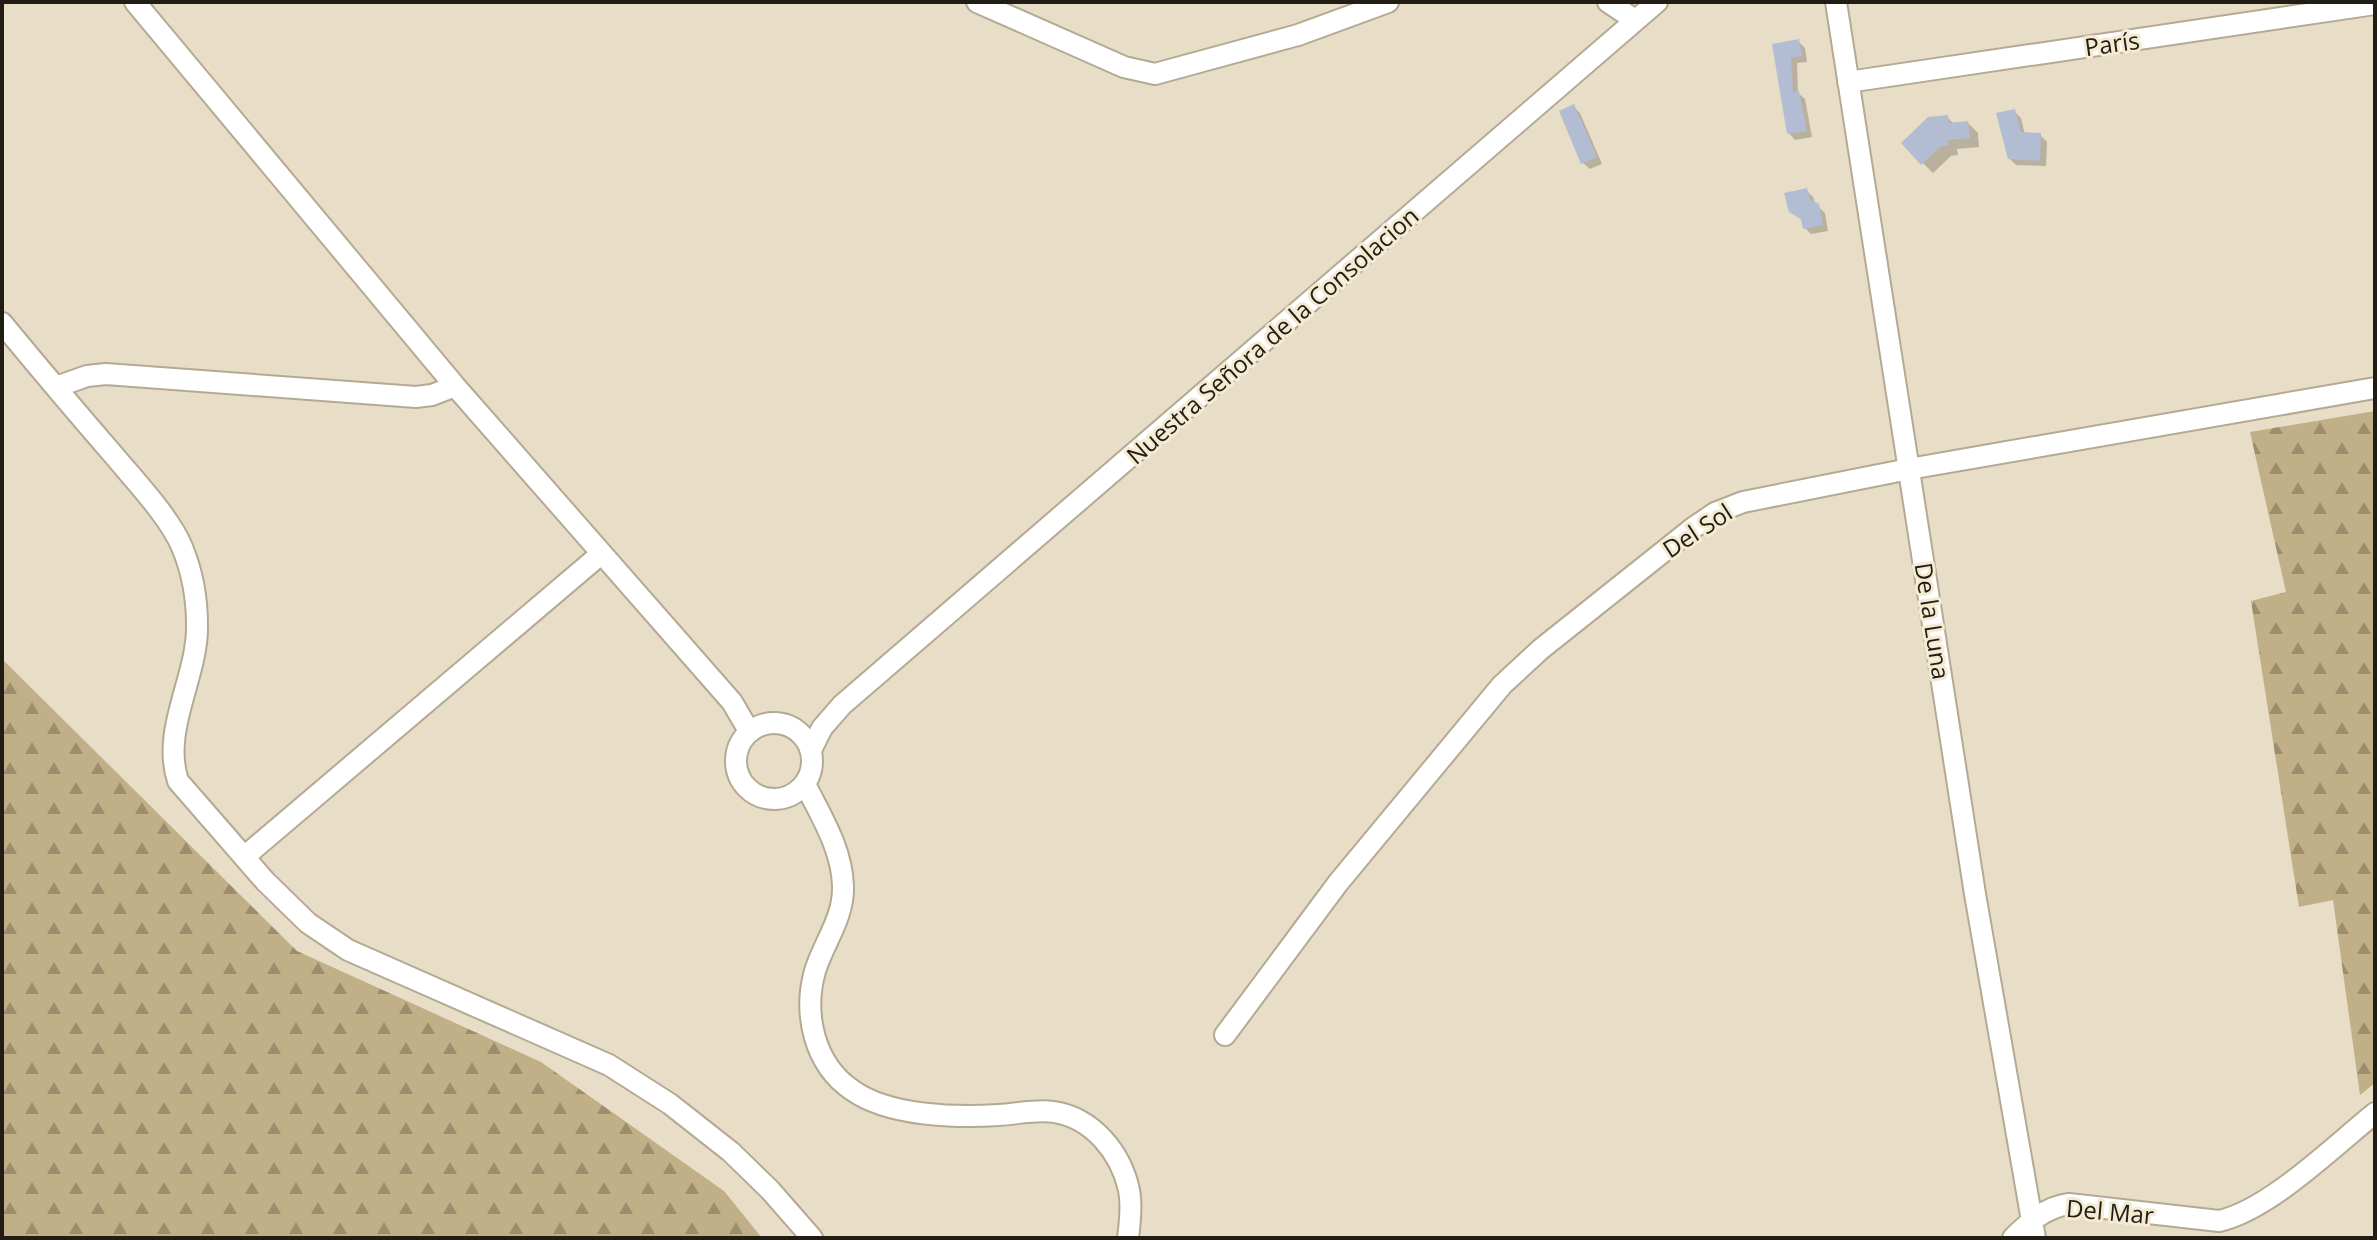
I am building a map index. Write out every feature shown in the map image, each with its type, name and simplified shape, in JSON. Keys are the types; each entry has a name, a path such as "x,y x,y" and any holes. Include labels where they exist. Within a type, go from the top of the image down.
{"street":[{"path":"135,2 455,386 732,702 749,731"},
{"path":"977,2 1124,67 1155,74 1298,35 1388,2"},
{"path":"1608,2 1635,20"},
{"name":"Nuestra Señora de la Consolacion","path":"842,705 1657,2"},
{"name":"De la Luna","path":"1836,2 1975,894 2034,1229"},
{"name":"París","path":"1848,82 2375,4"},
{"path":"2,323 150,498 182,546 196,597 197,628 173,744 173,765 178,781 244,857 308,923 348,950 609,1065 670,1104 731,1152 812,1238"},
{"path":"56,387 87,376 106,374 416,397 432,395 455,386"},
{"name":"Del Sol","path":"1225,1035 1338,883 1502,685 1541,649 1715,513 1743,502 1909,469 2375,388"},
{"path":"244,857 601,554"},
{"path":"795,729 842,705"},
{"path":"811,750 805,738 795,729 773,722 749,731 740,741 736,766 747,789 758,796 770,800 783,799 795,793 811,774 811,750 822,728 842,705"},
{"path":"805,784 829,831 839,858 843,886 840,911 816,969 808,1003 815,1040 827,1065 851,1090 883,1106 965,1117 1052,1112 1077,1119 1099,1135 1121,1163 1130,1192 1128,1238"},
{"name":"Del Mar","path":"2013,1238 2034,1229 2054,1206 2069,1204 2219,1221 2239,1217 2270,1198 2375,1113"}],"green space":[{"path":"2375,411 2375,1083 2360,1095 2333,900 2299,907 2251,601 2286,592 2250,432"},
{"path":"2,659 297,951 541,1062 724,1191 762,1238 2,1238"}],"building":[{"path":"1799,39 1802,56 1791,58 1793,92 1799,91 1807,131 1787,134 1772,44"},
{"path":"1574,104 1597,157 1581,164 1559,111"},
{"path":"2015,109 2021,132 2041,133 2040,161 2008,159 1996,113"},
{"path":"1948,115 1949,123 1968,121 1970,138 1948,140 1949,145 1941,146 1921,165 1901,143 1928,117"},
{"path":"1807,188 1810,199 1819,204 1823,225 1803,229 1801,219 1789,212 1784,193"}]}
